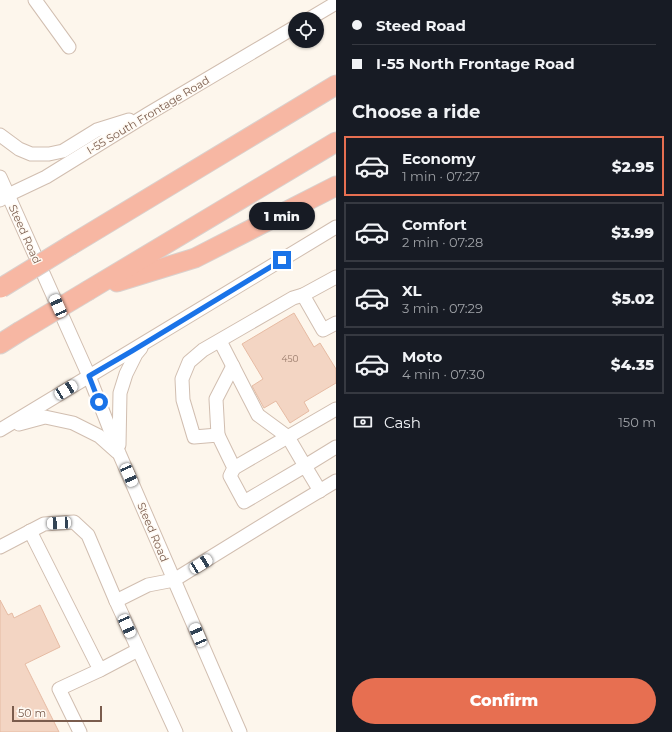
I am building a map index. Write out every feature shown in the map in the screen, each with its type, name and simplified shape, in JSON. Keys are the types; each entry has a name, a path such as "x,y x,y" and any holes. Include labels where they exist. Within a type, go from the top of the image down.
{"highway":[{"path":"0,288 336,85"},
{"path":"0,344 336,142"},
{"path":"89,290 195,258 336,186"}],"street":[{"path":"35,0 69,47"},
{"path":"320,12 336,2"},
{"name":"I-55 South Frontage Road","path":"4,197 46,177 148,114 288,31"},
{"path":"0,135 19,149 31,154 49,154 63,150 97,130 148,114"},
{"name":"Steed Road","path":"0,177 4,197 89,376 119,453 240,732"},
{"path":"2,429 336,227"},
{"path":"218,435 194,437 183,400 182,379 189,362 203,350 220,340 293,298 303,295 336,277"},
{"path":"303,295 324,330 336,323"},
{"path":"220,340 258,415 288,437 320,491"},
{"path":"119,453 120,393 126,374 136,354 144,344"},
{"path":"233,366 216,399 218,435 234,468"},
{"path":"336,409 234,468 230,476 244,502 336,447"},
{"path":"2,429 45,417 73,423 98,436 119,453"},
{"path":"116,601 148,585 174,580 336,481"},
{"path":"0,547 44,524 74,522 88,535 116,601 176,732"},
{"path":"30,531 100,670"},
{"path":"80,732 59,689 138,650"}],"building":[{"path":"294,313 314,347 320,343 336,369 336,383 304,402 309,411 290,423 276,401 264,408 252,386 263,379 242,344"},
{"path":"0,600 8,615 12,613 14,618 40,605 60,647 25,664 59,732 0,732"}],"route":[{"path":"99,402 89,376 282,260"}]}
